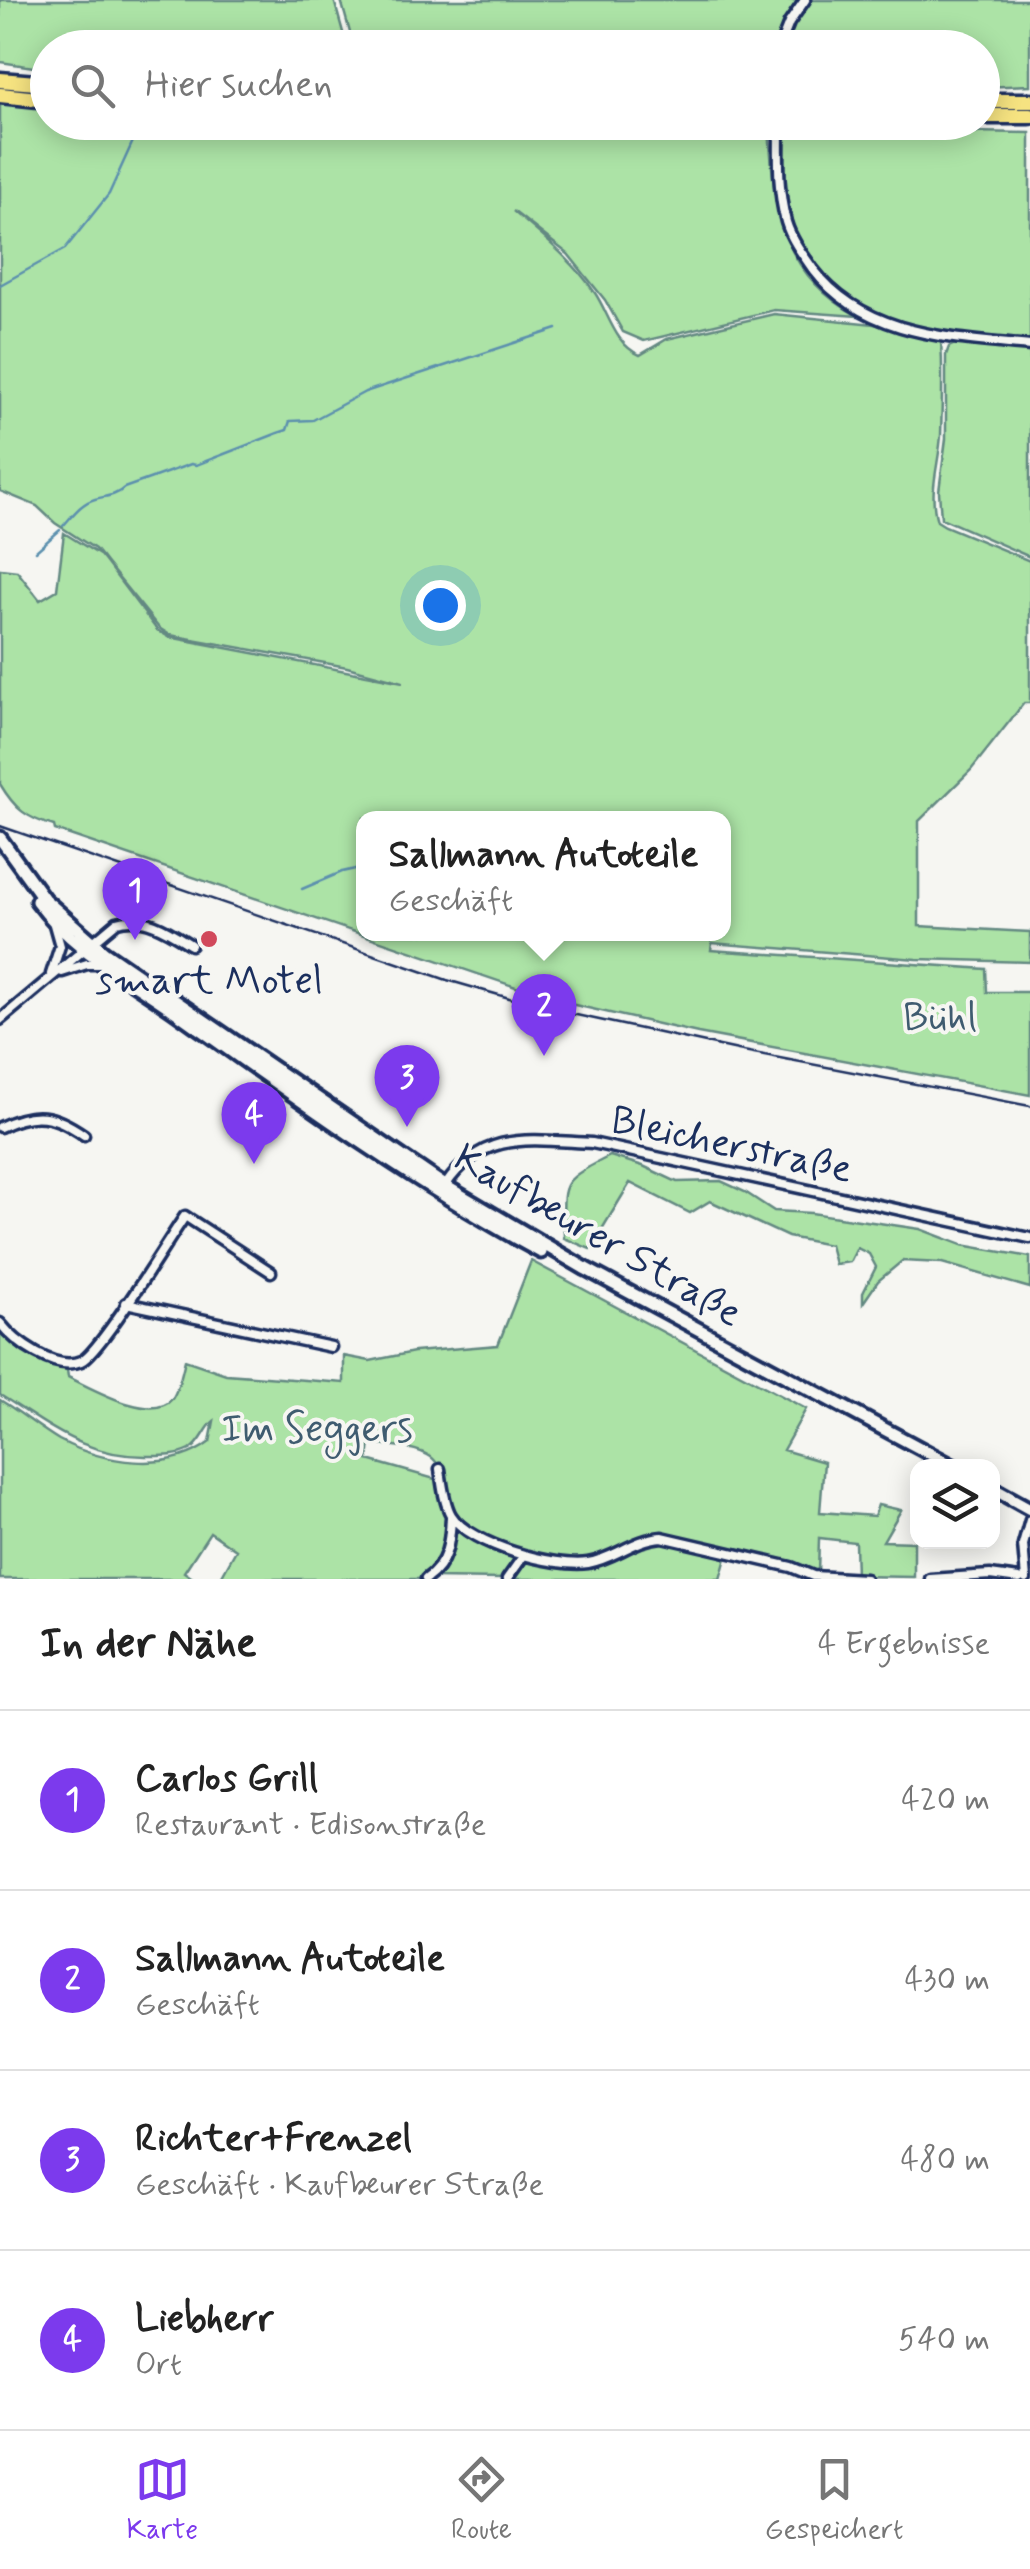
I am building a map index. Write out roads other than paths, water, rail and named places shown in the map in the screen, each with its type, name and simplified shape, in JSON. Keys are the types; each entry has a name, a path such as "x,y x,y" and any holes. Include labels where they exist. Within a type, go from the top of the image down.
{"highway":[{"path":"0,80 30,82"},
{"path":"0,95 30,98"},
{"path":"1000,101 1030,101"},
{"path":"1000,116 1030,120"}],"main road":[{"name":"Kaufbeurer Straße","path":"1,840 13,868 52,919 442,1190 940,1459"},
{"name":"Kaufbeurer Straße","path":"1,840 44,898 107,965 442,1190 925,1459"},
{"path":"1000,1494 1030,1515"},
{"path":"1000,1500 1030,1515"}],"street":[{"path":"786,30 805,0"},
{"path":"780,140 779,187 787,226 822,281 849,306 896,327 1030,346"},
{"path":"49,978 60,946 52,919"},
{"path":"0,1020 117,922 138,919 191,945"},
{"path":"49,978 81,965 107,965"},
{"path":"0,1127 40,1116 63,1120 84,1135"},
{"name":"Bleicherstraße","path":"442,1190 464,1162 488,1146 518,1140 592,1143 1030,1238"},
{"path":"0,1324 40,1353 58,1362 76,1363 92,1353 185,1216 271,1272"},
{"path":"126,1304 331,1347"},
{"path":"426,1579 436,1573 448,1550 451,1515 440,1469"},
{"path":"451,1515 487,1543 571,1564 587,1563 648,1538 662,1537 813,1576 864,1579"},
{"path":"930,1579 1022,1579 1023,1545 1030,1515"},
{"path":"508,1579 524,1555"}],"waterway":[{"path":"0,285 65,249 109,194 134,140"},
{"path":"63,526 90,501 287,430 290,421 313,420 365,392 557,329"},
{"path":"36,551 60,530"},
{"path":"302,889 356,869"}],"railway":[{"path":"0,826 447,980 544,1008 1030,1106"}],"place":[{"name":"smart Motel","path":"209,939"},
{"name":"Carlos Grill","path":"135,940"},
{"name":"Sallmann Autoteile","path":"544,1056"},
{"name":"Richter+Frenzel","path":"407,1127"},
{"name":"Liebherr","path":"254,1164"}],"park label":[{"name":"Bühl","path":"940,1016"},
{"name":"Im Seggers","path":"317,1427"}]}
